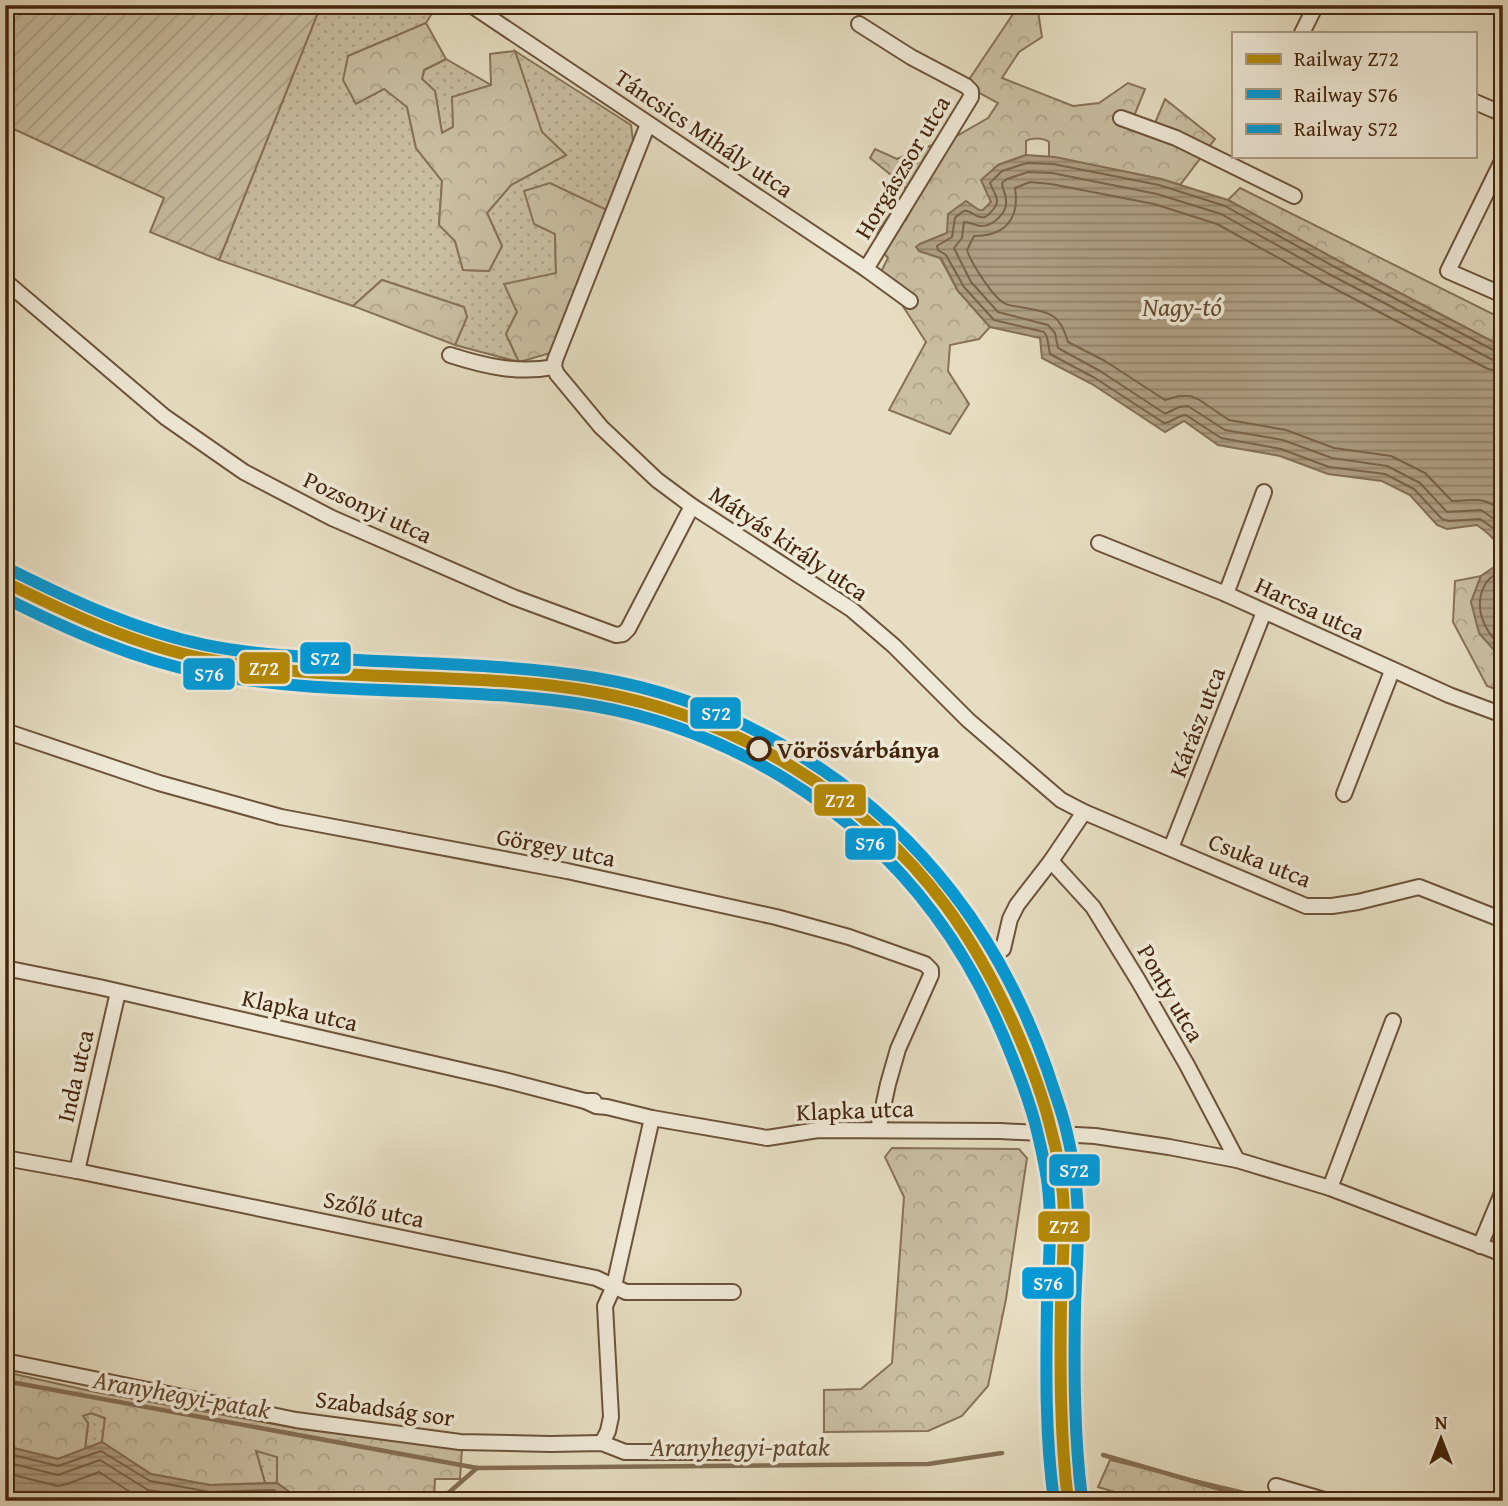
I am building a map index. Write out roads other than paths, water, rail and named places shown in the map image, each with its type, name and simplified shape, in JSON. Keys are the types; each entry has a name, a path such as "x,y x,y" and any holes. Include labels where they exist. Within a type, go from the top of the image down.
{"street":[{"name":"Táncsics Mihály utca","path":"471,5 910,301"},
{"path":"1307,32 1316,5"},
{"name":"Horgászsor utca","path":"859,24 971,91 971,97 866,269"},
{"path":"1476,102 1503,114"},
{"path":"1121,118 1233,160 1294,196"},
{"path":"450,355 485,366 539,370 554,367 648,124"},
{"path":"1503,159 1448,271 1503,295"},
{"name":"Pozsonyi utca","path":"5,281 165,417 244,472 368,534 513,597 616,635 623,634 628,629 692,506"},
{"name":"Mátyás király utca","path":"554,367 601,427 657,480 692,506 851,609 894,646 968,720 1061,800 1084,812"},
{"path":"1226,594 1264,492"},
{"name":"Harcsa utca","path":"1099,543 1226,594 1448,695 1503,715"},
{"name":"Kárász utca","path":"1171,848 1264,612"},
{"path":"1344,794 1392,671"},
{"name":"Görgey utca","path":"5,731 159,783 281,817 567,871 763,914 849,937 925,964 931,971 930,975 898,1049 878,1130"},
{"path":"1003,949 1010,919 1017,905 1084,812"},
{"name":"Csuka utca","path":"1084,812 1306,906 1358,902 1419,887 1503,920"},
{"name":"Ponty utca","path":"1051,861 1093,907 1138,979 1237,1160"},
{"name":"Klapka utca","path":"5,968 500,1079 585,1101 597,1101 607,1107 652,1118 767,1138 818,1130 1067,1134 1169,1147 1237,1160"},
{"name":"Inda utca","path":"77,1171 118,992"},
{"path":"1330,1188 1393,1021"},
{"path":"602,1443 611,1417 605,1306 614,1286 652,1118"},
{"name":"Szőlő utca","path":"5,1158 596,1278 626,1292 733,1292"},
{"path":"1237,1160 1330,1188 1503,1254"},
{"path":"1480,1246 1503,1191"},
{"name":"Szabadság sor","path":"5,1361 246,1410 321,1423 460,1441 602,1443 625,1452 725,1452"},
{"path":"1276,1486 1328,1501"}],"water":[{"name":"Nagy-tó","path":"1026,155 1055,157 1161,179 1228,200 1503,347 1503,657 1479,633 1471,602 1481,576 1497,565 1498,557 1495,542 1477,525 1447,529 1437,525 1410,495 1382,481 1328,474 1280,456 1218,445 1184,421 1165,432 1092,384 1042,358 1040,338 990,327 958,291 941,258 919,251 916,247 947,233 948,214 966,201 983,210 991,202 981,180 998,165"},
{"path":"102,1442 151,1474 210,1485 277,1483 302,1501 5,1501 5,1446 58,1459"}],"waterway":[{"name":"Aranyhegyi-patak","path":"5,1381 477,1468 928,1464 1002,1453"},
{"name":"Aranyhegyi-patak","path":"1103,1455 1262,1501"},
{"name":"Aranyhegyi-patak","path":"439,1501 477,1468"}],"rail line":[{"name":"S72","path":"11,570 82,604 130,623 205,645 288,656 564,673 648,689 699,706 748,727 795,752 881,815 919,853 953,893 982,934 1029,1023 1063,1118 1074,1171 1078,1212 1075,1380 1077,1452 1082,1499"},
{"name":"Z72","path":"5,582 78,617 128,637 206,659 304,672 503,681 552,686 601,693 651,705 700,721 748,742 836,797 876,830 913,866 946,906 969,940 1008,1013 1029,1060 1046,1110 1058,1162 1064,1208 1061,1377 1063,1451 1068,1501"},
{"name":"S76","path":"5,598 102,642 152,660 203,673 300,686 545,699 644,717 739,753 784,778 866,839 902,875 934,914 968,965 1004,1038 1033,1115 1042,1151 1050,1212 1047,1403 1054,1501"}],"place":[{"name":"Vörösvárbánya","path":"759,749"}]}
